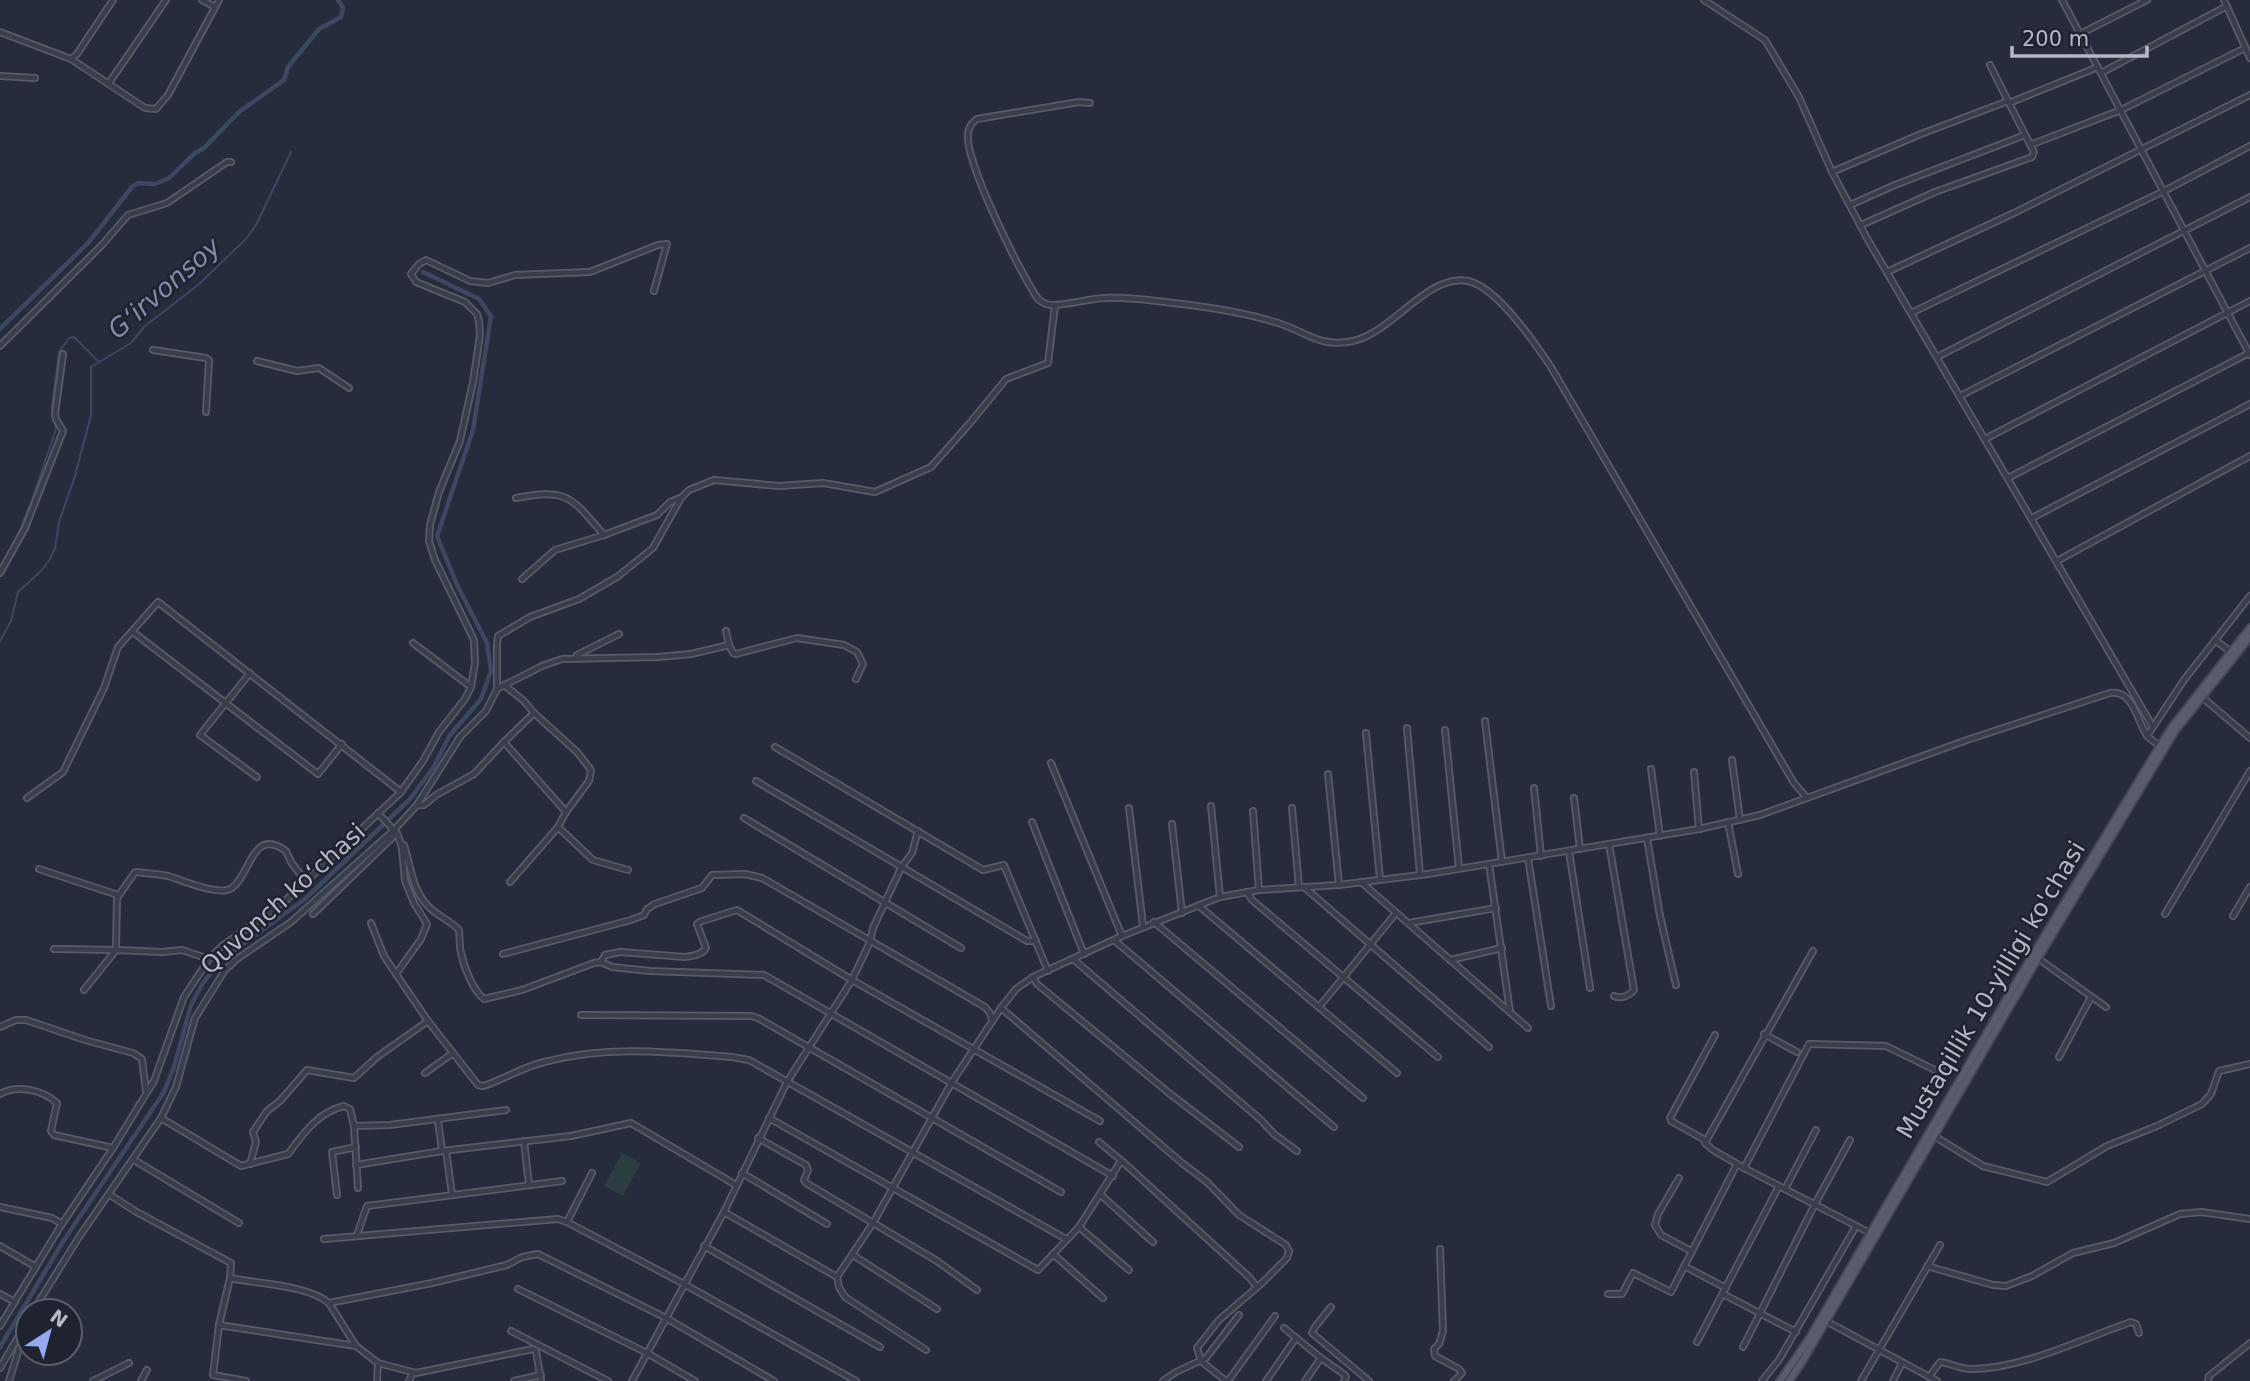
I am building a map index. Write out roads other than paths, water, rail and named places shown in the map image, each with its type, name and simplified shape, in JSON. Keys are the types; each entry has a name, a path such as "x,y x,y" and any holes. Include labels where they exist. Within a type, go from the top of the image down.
{"main road":[{"name":"Mustaqillik 10-yilligi ko'chasi","path":"1780,1381 1809,1339 2160,746 2229,651 2250,628"},
{"name":"Mustaqillik 10-yilligi ko'chasi","path":"1789,1381 1934,1136 2035,956 2175,731 2250,636"}],"street":[{"path":"71,59 113,0"},
{"path":"109,83 166,0"},
{"path":"202,0 215,7"},
{"path":"0,32 71,59 145,108 156,109 168,95 219,0"},
{"path":"1704,0 1765,40 1798,97 1832,172 1910,313 2152,727"},
{"path":"2008,478 2249,351 2062,0"},
{"path":"2080,34 2147,0"},
{"path":"2224,0 2250,58"},
{"path":"2101,73 2227,6"},
{"path":"2030,145 2121,110 2245,48"},
{"path":"1861,225 1935,192 2031,158 2034,152 1990,65"},
{"path":"1832,172 1920,134 2098,66"},
{"path":"0,76 35,78"},
{"path":"1887,272 2142,150 2250,95"},
{"path":"1090,103 1079,102 976,119 972,122 968,134 975,169 1002,232 1038,299 1048,305 1104,298 1146,299 1216,308 1276,323 1317,341 1337,344 1359,340 1376,331 1447,282 1464,280 1482,285 1534,342 1551,367 1794,783 1807,798"},
{"path":"1850,205 2025,135"},
{"path":"1910,313 2164,191 2250,146"},
{"path":"0,346 102,246 128,215 167,203 231,162"},
{"path":"1937,357 2250,197"},
{"name":"Quvonch koʻchasi","path":"18,1297 147,1092 184,997 209,959 222,946 285,901 401,792 471,687 475,663 474,640 435,560 429,541 430,525 439,492 460,441 473,382 480,335 479,321 477,314 465,302 416,282 411,274 419,264 426,261 470,281 488,283 515,275 590,272 658,245 667,244 654,290"},
{"path":"1960,396 2250,248"},
{"path":"1985,439 2250,301"},
{"path":"313,914 396,833 460,737 486,711 497,689 499,636 530,617 579,599 617,577 653,548 681,498 689,491 714,480 779,486 823,484 875,492 931,467 1006,379 1048,363 1055,305"},
{"path":"153,350 209,360 206,412"},
{"path":"0,573 25,528 63,431 55,414 63,354"},
{"path":"257,361 297,371 319,368 349,387"},
{"path":"2032,519 2250,404"},
{"path":"2056,561 2250,456"},
{"path":"516,498 542,493 568,498 575,502 604,535"},
{"path":"522,579 555,550 657,515 670,502 681,498"},
{"path":"2147,736 2184,680 2250,596"},
{"path":"27,798 63,772 104,688 118,647 158,602 401,792"},
{"path":"726,631 729,645 736,654 794,638 844,645 862,658 863,664 856,679"},
{"path":"133,632 318,774 342,744"},
{"path":"573,657 619,634"},
{"path":"2215,640 2229,651"},
{"path":"413,643 471,687"},
{"path":"497,689 556,660 573,657 657,657 691,654 729,645"},
{"path":"250,673 200,735 257,777"},
{"path":"505,685 577,752 591,770 589,781 558,827 510,882"},
{"path":"926,1350 845,1297 837,1277 873,1223 973,1049 1016,989 1033,977 1143,926 1220,897 1259,890 1339,885 1459,869 1569,852 1740,820 1771,812 1967,740 2110,693 2116,692 2126,697 2147,736 2160,746"},
{"path":"2202,697 2250,738"},
{"path":"417,805 424,806 436,795 467,780 534,713"},
{"path":"1485,721 1502,862"},
{"path":"1407,728 1420,874"},
{"path":"1445,730 1459,869"},
{"path":"1366,733 1380,880"},
{"path":"504,742 566,812"},
{"path":"775,747 983,870 1004,865 1048,971"},
{"path":"1732,760 1740,820"},
{"path":"1051,763 1122,936"},
{"path":"1651,769 1660,836"},
{"path":"2165,914 2250,771"},
{"path":"1694,772 1699,829"},
{"path":"1328,774 1339,885"},
{"path":"756,781 1027,941 1036,941"},
{"path":"1534,788 1541,856"},
{"path":"1574,799 1580,849"},
{"path":"1211,806 1220,897"},
{"path":"1129,808 1143,926"},
{"path":"1292,808 1302,887 1489,1047"},
{"path":"1254,811 1259,890"},
{"path":"378,813 406,849 411,874 423,901 459,930 461,953 467,971 480,996 485,999 522,990 601,962 612,967 650,971 764,975 1113,1175"},
{"path":"744,818 961,948"},
{"path":"1032,822 1084,954"},
{"path":"1728,822 1738,874"},
{"path":"1172,824 1182,913"},
{"path":"558,827 593,860 628,870"},
{"path":"632,1381 724,1212 787,1082 852,980 901,868 912,853 918,831"},
{"path":"396,833 402,848 403,870 409,892 427,925 421,939 396,974"},
{"path":"42,1297 79,1237 161,1118 176,1087 195,1018 225,970 237,958 291,922 396,833"},
{"path":"1647,838 1660,916 1676,985"},
{"path":"1609,844 1634,990 1630,995 1614,996"},
{"path":"84,990 116,950 118,895 135,872 166,876 216,890 228,890 236,884 255,852 272,845 286,851 306,882"},
{"path":"1569,852 1590,988"},
{"path":"1528,858 1550,1006"},
{"path":"1489,864 1510,1012"},
{"path":"39,869 118,895"},
{"path":"503,954 631,920 644,915 647,909 655,904 702,887 712,875 745,874 762,878 985,1007 992,1020"},
{"path":"1361,882 1528,1028"},
{"path":"2233,916 2250,887"},
{"path":"1247,892 1252,900 1438,1057"},
{"path":"1199,906 1397,1073"},
{"path":"1408,924 1496,908"},
{"path":"601,962 603,957 611,953 685,957 701,953 706,948 697,924 737,910 852,980 1100,1121"},
{"path":"1319,1007 1396,913"},
{"path":"1154,922 1363,1098"},
{"path":"371,923 384,956 428,1021 478,1085 484,1086 542,1062 576,1055 634,1049 748,1060 1066,1239"},
{"path":"1114,940 1334,1127"},
{"path":"1450,960 1502,948"},
{"path":"54,949 162,952 182,950 209,959"},
{"path":"1812,951 1704,1143 1744,1168 1870,1233"},
{"path":"2035,956 2106,1007"},
{"path":"1073,959 1297,1151"},
{"path":"1033,977 1037,984 1239,1147"},
{"path":"2059,1057 2091,997"},
{"path":"1001,1008 1182,1163 1208,1182 1238,1216 1286,1245 1289,1251 1287,1258 1219,1320 1197,1348 1201,1361 1227,1381 1275,1316"},
{"path":"581,1015 751,1016 1062,1192"},
{"path":"0,1027 16,1020 26,1020 133,1053 142,1059 143,1081 147,1092"},
{"path":"250,1164 256,1142 253,1132 262,1117 307,1070 354,1078 377,1057 428,1021"},
{"path":"1765,1034 1797,1052"},
{"path":"1706,1140 1670,1118 1715,1035"},
{"path":"1744,1168 1809,1044 1886,1046 1937,1071 1959,1039"},
{"path":"425,1073 453,1053"},
{"path":"1934,1136 1983,1166 2047,1182 2107,1146 2157,1126 2208,1099 2219,1071 2250,1064"},
{"path":"0,1094 20,1089 32,1090 51,1098 57,1104 52,1133 113,1148"},
{"path":"161,1118 241,1166 288,1154 299,1136 332,1109 344,1106 350,1109 354,1126 358,1188"},
{"path":"354,1126 438,1120 506,1110"},
{"path":"769,1118 1038,1269 1079,1227 1119,1164 1123,1162"},
{"path":"438,1120 452,1194"},
{"path":"356,1165 444,1151 572,1136 631,1123 736,1185"},
{"path":"1697,1342 1816,1130"},
{"path":"758,1138 806,1165 806,1183 937,1261 978,1290"},
{"path":"1743,1347 1850,1140"},
{"path":"524,1141 529,1185"},
{"path":"1099,1142 1257,1287"},
{"path":"337,1195 332,1152 356,1147"},
{"path":"134,1160 239,1223"},
{"path":"1608,1294 1622,1294 1633,1273 1671,1292 1737,1164"},
{"path":"567,1222 592,1173"},
{"path":"742,1173 827,1224"},
{"path":"1679,1178 1658,1214 1656,1225 1661,1235 1691,1251"},
{"path":"356,1235 367,1206 562,1181"},
{"path":"110,1195 231,1263 213,1375 247,1381"},
{"path":"1101,1195 1153,1242"},
{"path":"0,1207 52,1218 62,1224"},
{"path":"724,1212 837,1277"},
{"path":"1927,1266 2006,1286 2032,1276 2073,1253 2114,1243 2180,1214 2201,1212 2250,1219"},
{"path":"324,1239 558,1219 684,1284 856,1381"},
{"path":"1762,1381 1796,1332 1856,1226"},
{"path":"1079,1227 1129,1270"},
{"path":"1861,1381 1940,1245"},
{"path":"0,1246 36,1268"},
{"path":"704,1246 880,1347"},
{"path":"1440,1249 1442,1338 1434,1349 1435,1356 1462,1373 1454,1381"},
{"path":"329,1303 432,1283 507,1265 522,1257 538,1254 666,1318 774,1381"},
{"path":"1053,1254 1103,1298"},
{"path":"853,1255 937,1309"},
{"path":"1684,1266 1726,1288"},
{"path":"230,1278 316,1294 329,1303 356,1346 378,1363 413,1372 533,1349 536,1351 541,1378 514,1381"},
{"path":"517,1289 647,1353 695,1381"},
{"path":"1723,1294 1796,1332"},
{"name":"Quvonch koʻchasi","path":"0,1326 14,1304"},
{"path":"1331,1307 1312,1333 1369,1381"},
{"path":"1163,1381 1201,1361 1239,1315"},
{"path":"1826,1321 1937,1381"},
{"path":"1929,1377 1940,1362 1964,1368 2000,1366 2131,1322 2136,1324 2139,1333"},
{"path":"219,1325 356,1346"},
{"path":"1284,1328 1345,1375 1344,1381"},
{"path":"512,1331 608,1381"},
{"path":"1266,1381 1296,1338"},
{"path":"2208,1381 2209,1376 2250,1343"},
{"path":"0,1368 14,1344"},
{"path":"1305,1381 1321,1358"},
{"path":"93,1381 129,1363"},
{"path":"377,1381 378,1363"},
{"path":"1893,1381 1902,1363"},
{"path":"141,1381 147,1370"},
{"path":"409,1381 413,1372"}],"waterway":[{"path":"0,329 89,242 132,187 138,183 155,184 169,178 204,148 239,112 284,80 288,67 319,29 341,17 343,8 338,0"},
{"name":"G‘irvonsoy","path":"0,641 11,621 18,592 42,570 55,548 59,522 75,476 91,415 91,367 131,343 145,326 198,285 247,238 291,152"},
{"path":"0,1347 64,1240 164,1092 174,1067 191,1005 203,983 222,959 305,899 410,799 433,768 450,735 481,699 491,671 487,643 458,587 437,536 473,430 491,316 479,299 423,272"},
{"path":"16,540 56,429 52,407 59,352 69,338 74,337 98,361"}]}
